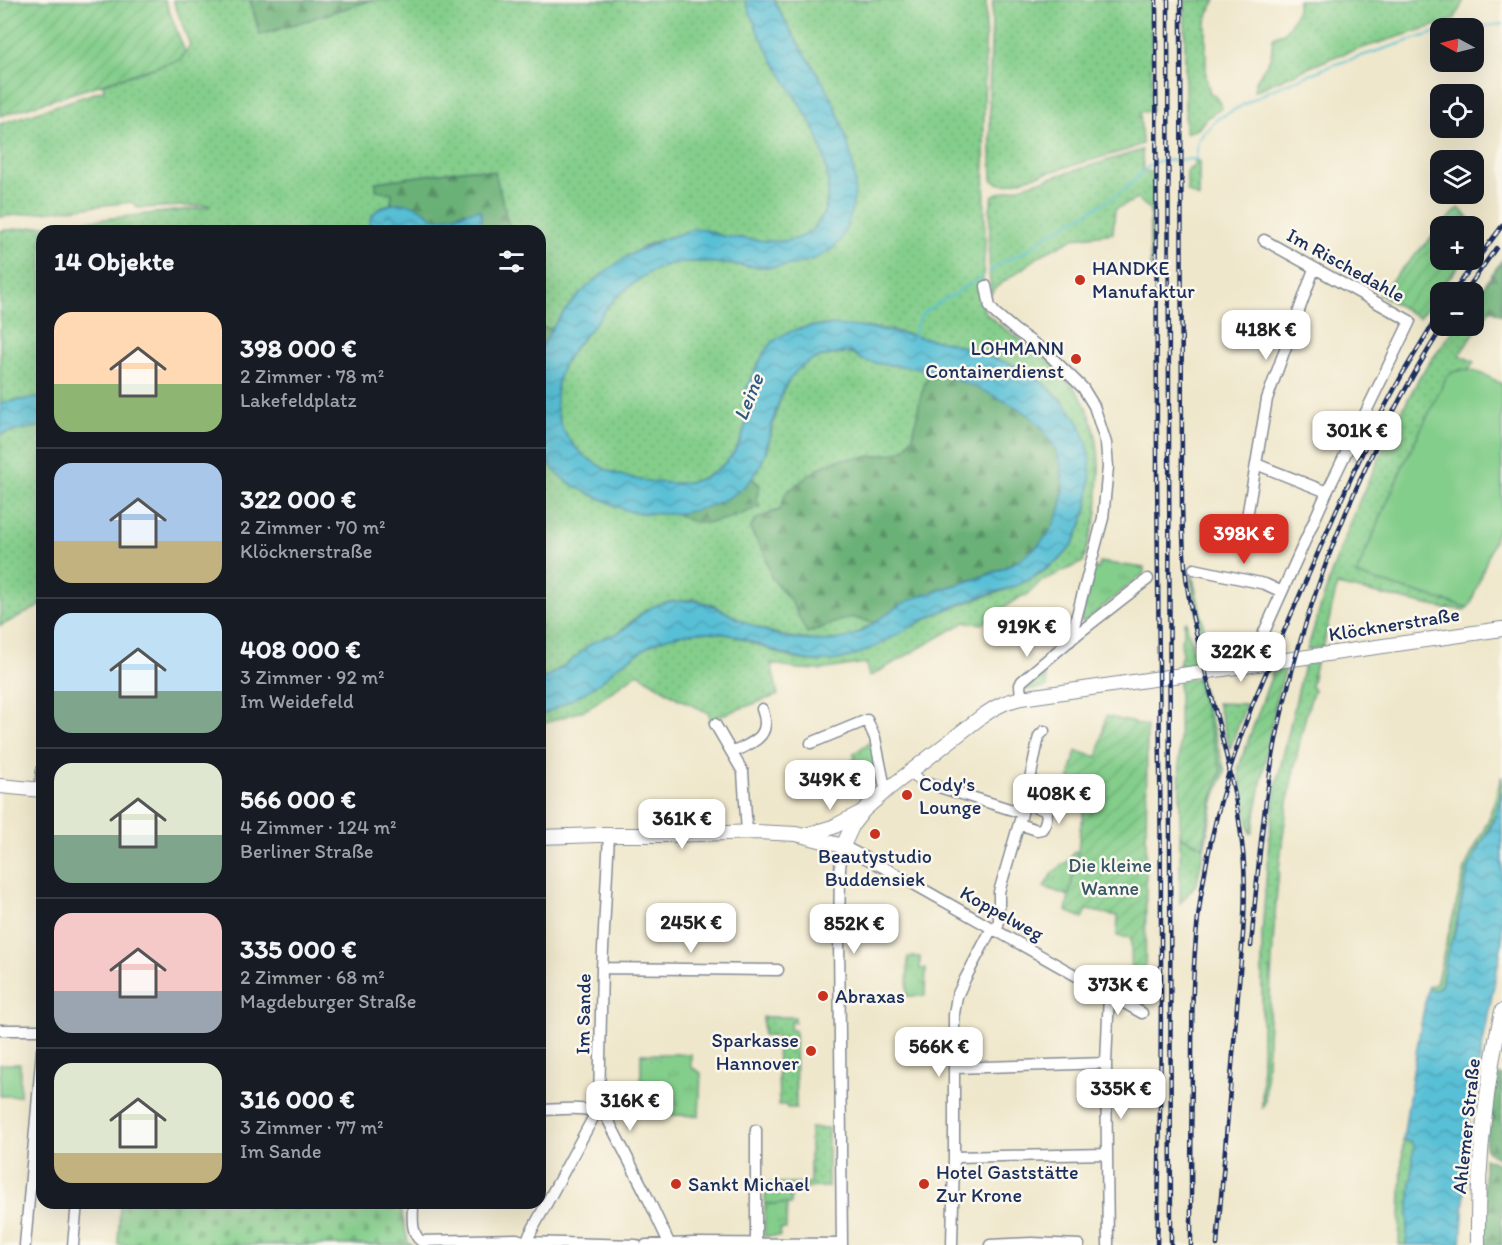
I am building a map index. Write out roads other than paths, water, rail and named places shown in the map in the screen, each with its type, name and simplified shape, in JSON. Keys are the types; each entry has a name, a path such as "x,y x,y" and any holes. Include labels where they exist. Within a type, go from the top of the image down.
{"main road":[{"name":"Klöcknerstraße","path":"864,810 996,706 1005,702 1502,629"},
{"path":"0,786 36,790"},
{"path":"804,836 833,827 864,810"},
{"path":"546,837 784,833 843,846 853,824 864,810"},
{"name":"Ahlemer Straße","path":"1478,1245 1477,1203 1480,1154 1491,1068 1502,1011"}],"street":[{"name":"Im Rischedahle","path":"1264,240 1410,321 1327,492"},
{"path":"1247,517 1267,399 1314,269"},
{"path":"986,286 990,308 1045,351 1083,388 1094,406 1106,443 1108,467 1103,518 1070,641"},
{"path":"1250,665 1327,492 1256,464"},
{"path":"1194,569 1265,584 1282,592"},
{"path":"1021,698 1022,681 1148,579"},
{"path":"732,753 760,737 766,724 762,709"},
{"path":"811,743 867,720 875,738 884,783 888,789"},
{"path":"715,724 742,772 747,832"},
{"path":"952,1245 954,1014 957,996 999,921 999,892 1024,808 1039,735 1044,731"},
{"path":"911,772 920,781 1024,808 1047,811 1042,829 1037,830 1019,824"},
{"name":"Im Sande","path":"596,1112 599,1098 602,968 609,835"},
{"path":"646,1245 842,1245 839,927 840,868 843,846"},
{"name":"Koppelweg","path":"843,846 1142,1013"},
{"path":"602,968 778,970"},
{"path":"1108,994 1106,1063 1108,1245"},
{"path":"0,1030 36,1030"},
{"path":"954,1068 1106,1063"},
{"path":"546,1110 584,1109 603,1114 607,1118 670,1244"},
{"path":"546,1204 596,1112"},
{"path":"756,1130 756,1244"},
{"path":"25,1245 36,1143"},
{"path":"954,1156 1107,1154"},
{"path":"73,1245 76,1209"},
{"path":"413,1209 413,1228 417,1238 421,1241 517,1239 525,1243 636,1245"},
{"path":"525,1243 543,1209"},
{"path":"990,1245 1032,1243 1080,1245"}],"water":[{"name":"Leine","path":"745,0 774,0 836,108 849,147 855,177 854,199 842,238 823,255 792,265 771,267 682,262 663,266 631,285 606,309 565,361 557,387 557,408 562,426 571,442 583,455 599,465 635,479 662,483 684,483 698,480 720,468 737,447 746,422 745,393 748,384 768,347 781,336 799,329 820,326 887,331 958,345 1016,367 1046,386 1074,416 1087,443 1090,473 1085,513 1078,534 1067,551 1035,576 1018,585 938,613 856,655 843,659 816,661 791,656 724,633 700,632 677,635 651,645 619,666 588,691 546,713 546,678 571,661 592,643 618,633 656,605 671,601 701,602 756,627 795,639 830,641 841,639 864,630 910,600 982,577 1010,565 1039,544 1058,517 1063,494 1060,463 1053,444 1041,427 1028,415 1016,407 952,378 915,368 865,361 853,353 825,356 803,365 795,372 783,391 761,465 739,491 711,505 674,514 628,511 569,483 552,468 547,460 546,339 559,318 587,287 639,250 692,229 705,230 721,236 782,241 795,239 810,231 820,220 826,206 828,190 824,156 819,140 758,32"},
{"path":"398,203 415,206 436,219 480,210 481,220 478,225 369,225 370,219 376,211"},
{"path":"36,398 36,427 0,434 0,403"},
{"path":"1502,791 1502,943 1470,1111 1461,1245 1406,1245 1414,1146 1410,1141 1403,1140 1428,989 1434,990 1441,986 1469,867 1493,822"}],"waterway":[{"path":"1484,26 1502,24"},
{"path":"989,273 997,265 1028,250 1050,233 1113,198 1149,166 1158,161 1196,159 1198,140 1217,119 1269,91 1330,66 1430,34"},
{"path":"913,338 923,313 982,277"}],"railway":[{"path":"1156,0 1161,954 1157,1245"},
{"path":"1168,0 1171,1245"},
{"path":"1181,0 1184,557 1191,609 1234,790 1244,871 1242,948 1217,1245"},
{"path":"1460,282 1502,226"},
{"path":"1472,282 1496,248"},
{"path":"1191,1245 1192,1014 1195,956 1202,890 1219,809 1234,755 1253,703 1336,511 1374,427 1430,328"},
{"path":"1251,946 1262,830 1275,744 1309,613 1326,563 1367,465 1390,417 1437,336"}],"place":[{"name":"HANDKE Manufaktur","path":"1080,280"},
{"name":"LOHMANN Containerdienst","path":"1076,359"},
{"name":"Cody's Lounge","path":"907,795"},
{"name":"Beautystudio Buddensiek","path":"875,834"},
{"name":"Abraxas","path":"823,996"},
{"name":"Sparkasse Hannover","path":"811,1051"},
{"name":"Sankt Michael","path":"676,1184"},
{"name":"Hotel Gaststätte Zur Krone","path":"924,1184"}],"park label":[{"name":"Die kleine Wanne","path":"1110,876"}]}
